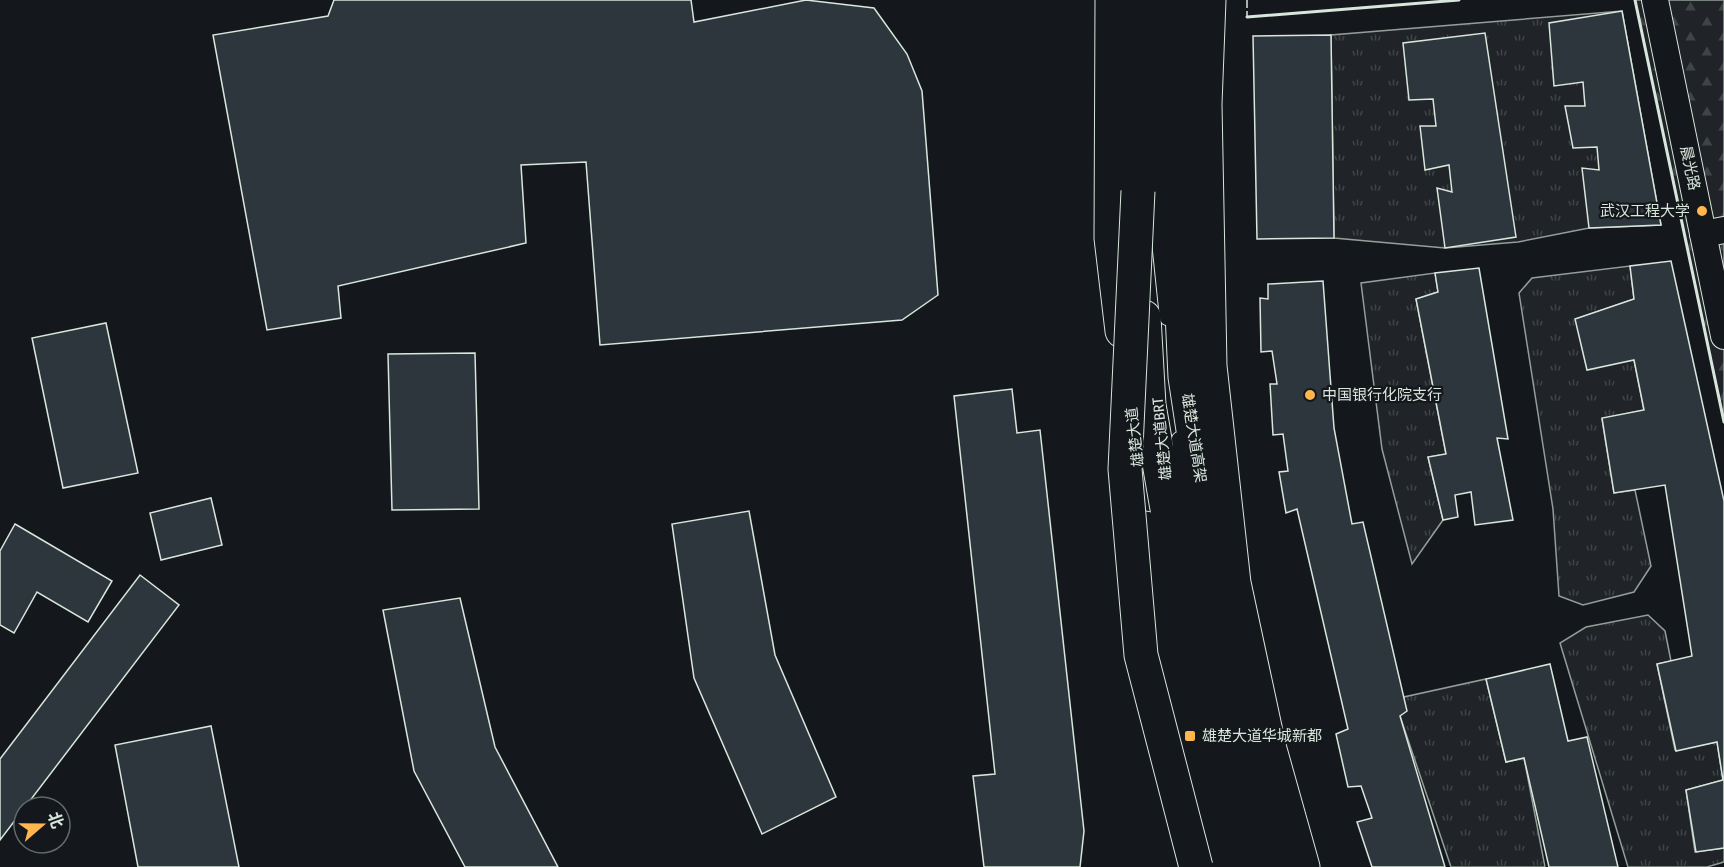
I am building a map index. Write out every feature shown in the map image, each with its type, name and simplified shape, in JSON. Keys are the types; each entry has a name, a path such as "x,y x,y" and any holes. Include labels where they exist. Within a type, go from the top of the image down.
{"main road":[{"name":"雄楚大道","path":"1112,0 1111,238 1150,570 1188,761 1218,867"},
{"path":"1141,0 1138,191 1125,469 1141,655 1196,867"},
{"name":"雄楚大道高架","path":"1180,0 1174,142 1185,377 1213,562 1254,763 1284,867"},
{"path":"1209,0 1205,104 1210,366 1234,583 1269,746 1303,867"},
{"path":"1138,191 1149,405 1212,768 1242,867"}],"street":[{"name":"晨光路","path":"1655,0 1714,232 1724,336"}],"lane":[{"path":"1159,0 1155,203 1168,332"},
{"name":"雄楚大道BRT","path":"1170,355 1175,402"},
{"name":"雄楚大道BRT","path":"1177,426 1189,543 1234,769 1263,867"}],"green space":[{"name":"武汉工程大学","path":"1635,0 1724,0 1724,421"},
{"path":"1622,11 1661,225 1589,228 1518,242 1445,248 1334,238 1331,35"},
{"path":"1630,266 1634,299 1576,319 1634,360 1644,410 1602,419 1614,493 1635,490 1651,566 1634,592 1583,605 1559,596 1553,509 1519,293 1532,278"},
{"path":"1435,273 1438,292 1416,299 1446,454 1428,457 1443,520 1412,564 1382,449 1361,283"},
{"path":"1648,615 1665,631 1671,661 1657,664 1675,750 1717,742 1723,780 1686,790 1695,852 1724,848 1724,862 1707,867 1628,867 1560,643 1586,627"},
{"path":"1486,679 1506,762 1524,758 1545,867 1451,867 1400,716 1404,697"}],"building":[{"path":"334,0 691,0 694,22 806,0 874,8 907,54 922,91 938,295 902,320 600,345 586,162 521,165 526,243 338,286 341,318 267,330 213,35 328,16"},
{"path":"1622,11 1661,225 1589,228 1582,168 1599,170 1597,147 1573,148 1565,106 1585,106 1583,82 1554,86 1549,23"},
{"path":"1485,33 1516,237 1445,248 1437,188 1452,192 1449,165 1425,170 1420,126 1436,126 1433,99 1409,100 1403,43"},
{"path":"1331,35 1334,238 1257,239 1253,36"},
{"path":"1671,261 1724,501 1724,848 1696,852 1686,790 1723,780 1717,742 1676,751 1657,664 1692,656 1665,485 1614,493 1602,418 1644,410 1634,360 1587,370 1575,319 1634,299 1630,266"},
{"path":"1479,268 1508,439 1497,438 1513,520 1475,525 1471,492 1455,495 1458,517 1443,520 1428,457 1446,454 1416,299 1438,292 1435,273"},
{"path":"1323,281 1334,428 1352,524 1363,522 1407,711 1400,716 1445,867 1372,867 1357,822 1372,818 1361,786 1348,787 1336,734 1348,729 1297,509 1286,513 1279,472 1288,471 1283,434 1273,435 1270,384 1277,384 1272,351 1261,352 1260,298 1268,299 1268,284"},
{"path":"106,323 138,473 63,488 32,338"},
{"path":"475,353 479,509 392,510 388,354"},
{"path":"1012,389 1017,433 1040,430 1084,831 1080,867 984,867 973,776 995,774 954,396"},
{"path":"211,498 222,545 161,560 150,513"},
{"path":"749,511 775,655 836,797 762,834 694,678 672,524"},
{"path":"15,524 112,581 88,622 37,592 14,633 0,625 0,551"},
{"path":"140,575 179,605 34,795 12,795 12,824 0,840 0,759"},
{"path":"460,598 495,747 558,867 465,867 414,771 383,610"},
{"path":"1550,664 1568,741 1587,737 1618,867 1549,867 1524,758 1506,762 1486,679"},
{"path":"211,726 239,867 138,867 115,745"}],"fence":[{"path":"1247,0 1247,17"}],"wall":[{"path":"1247,17 1459,0"},
{"path":"1635,0 1724,422"}],"place":[{"name":"武汉工程大学","path":"1702,211"},
{"name":"中国银行化院支行","path":"1310,395"},
{"name":"雄楚大道华城新都","path":"1190,736"}]}
